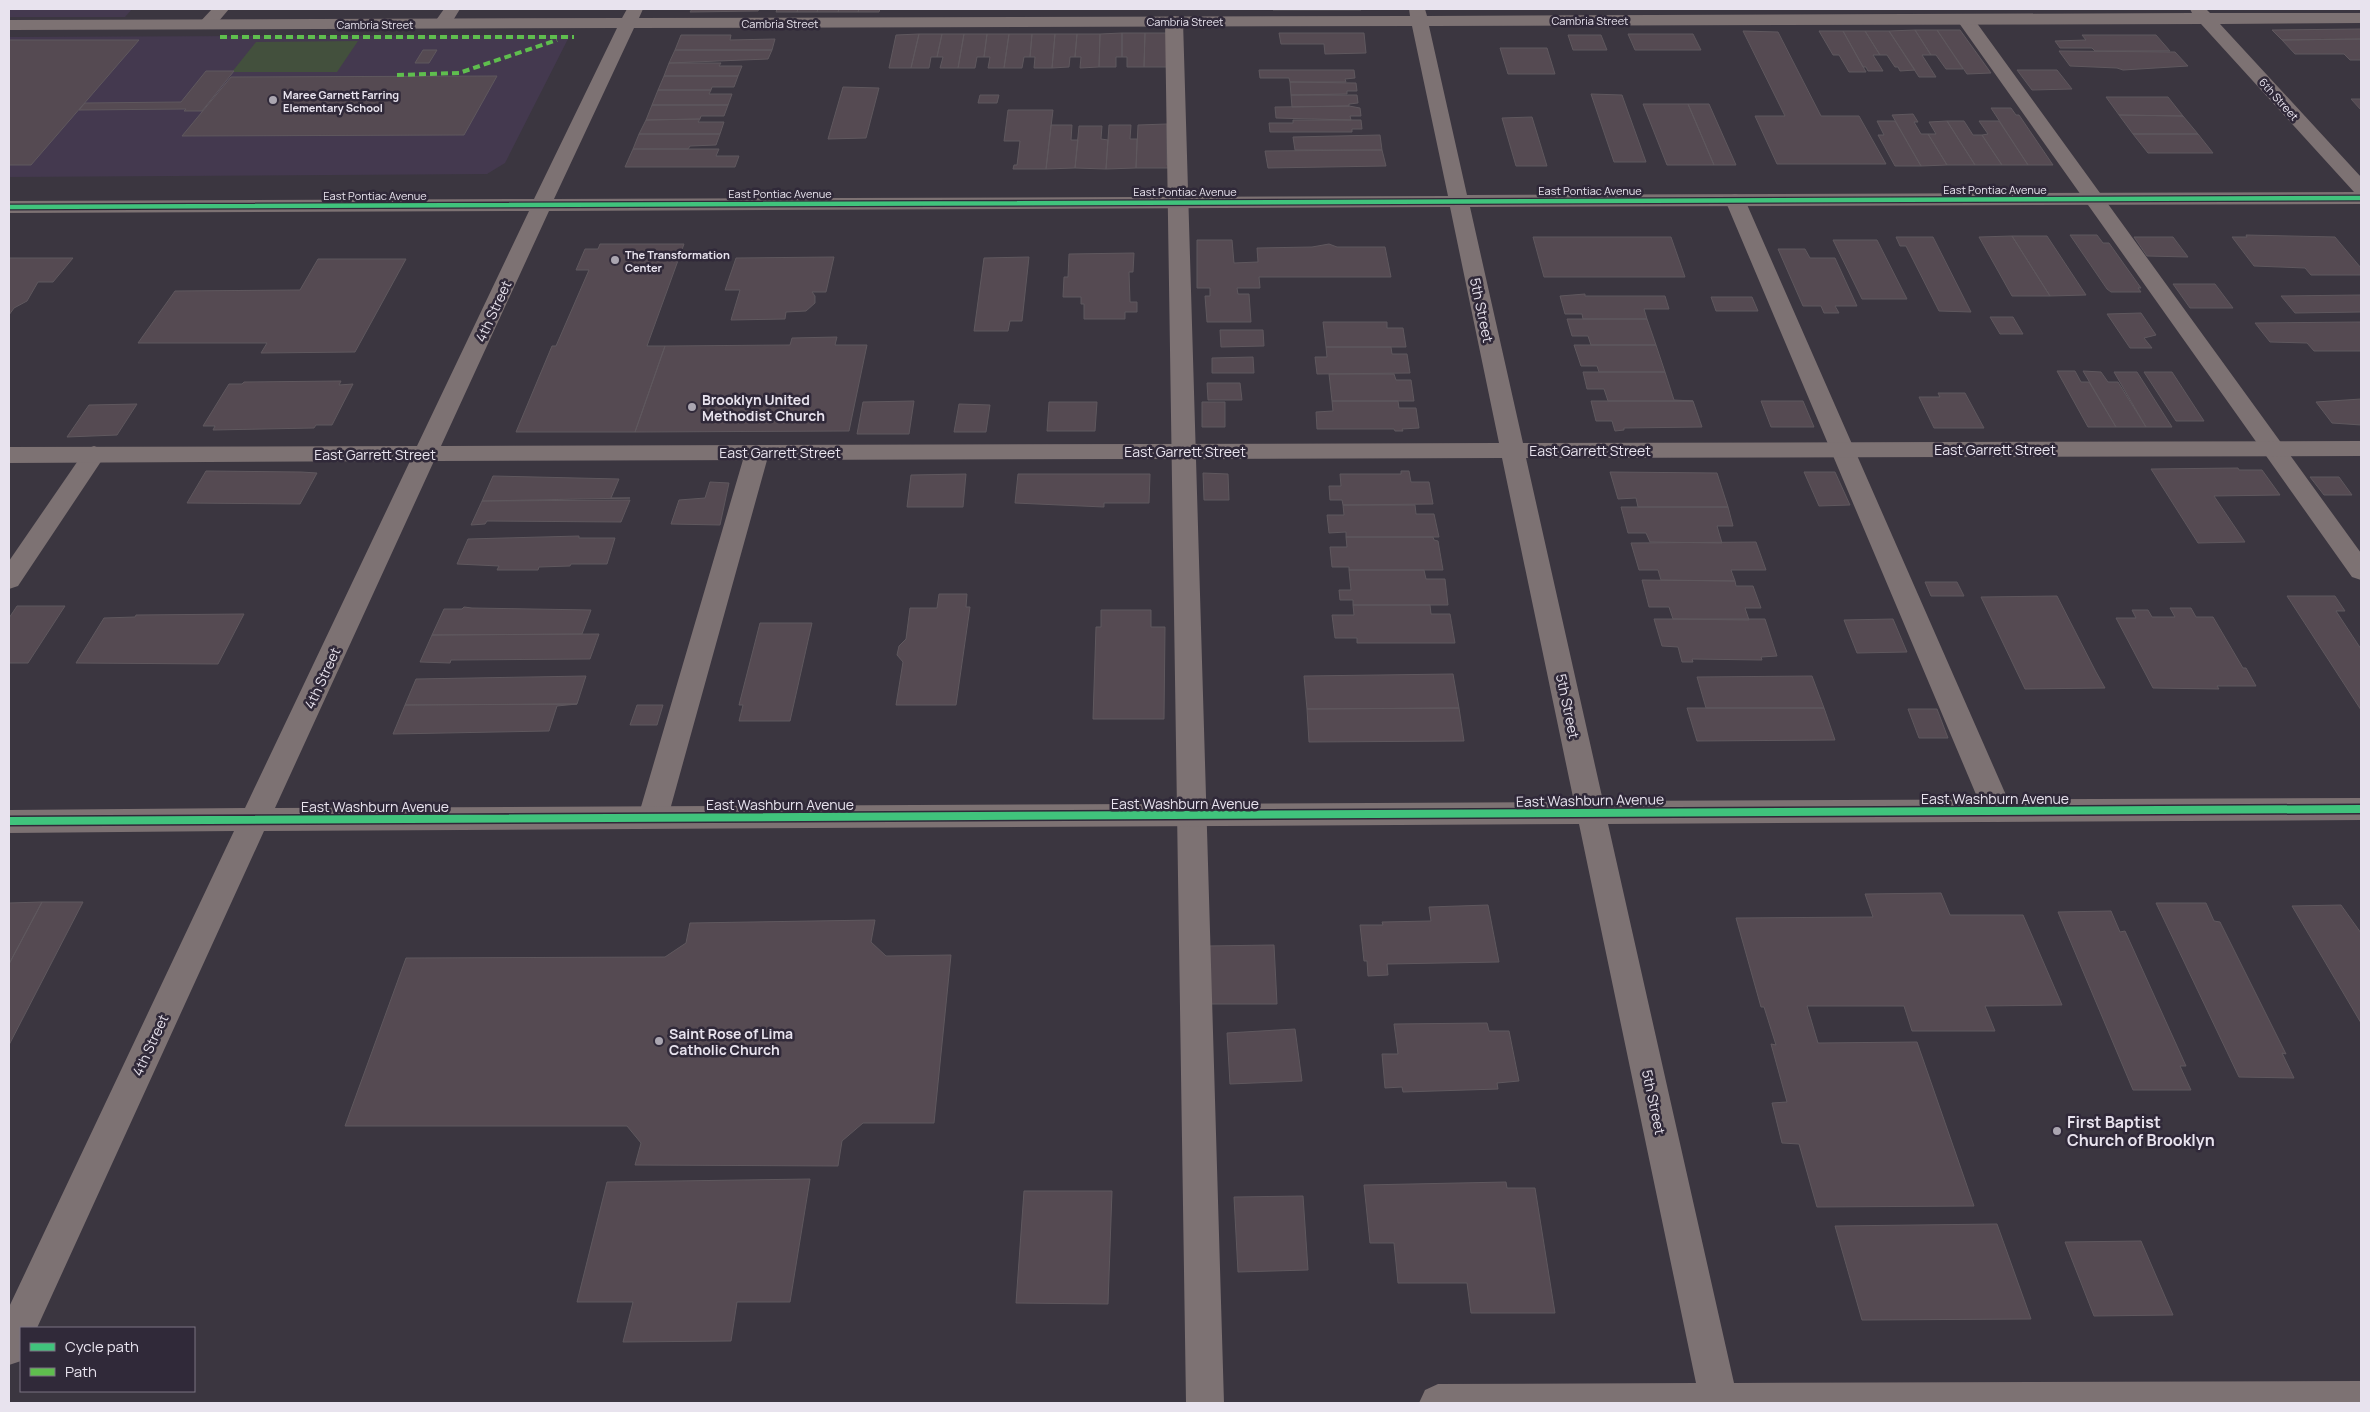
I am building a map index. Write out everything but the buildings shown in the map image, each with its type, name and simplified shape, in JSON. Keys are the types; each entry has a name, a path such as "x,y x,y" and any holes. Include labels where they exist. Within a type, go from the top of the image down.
{"street":[{"path":"207,24 221,9"},
{"name":"Cambria Street","path":"9,25 207,24 447,16 1174,21 1418,15 1965,19 2202,14 2361,18"},
{"name":"6th Street","path":"2202,14 2361,188"},
{"name":"5th Street","path":"1418,15 1719,1403"},
{"name":"4th Street","path":"9,1347 542,204 632,16"},
{"path":"1965,19 2096,199 2361,571"},
{"path":"1174,21 1205,1403"},
{"name":"East Pontiac Avenue","path":"9,207 1178,201 2361,198"},
{"path":"1735,200 1998,811"},
{"name":"East Garrett Street","path":"9,455 2361,448"},
{"path":"653,817 757,452"},
{"path":"9,580 94,454"},
{"name":"East Washburn Avenue","path":"9,821 2361,809"},
{"path":"1438,1403 2361,1400"}],"shaded area":[{"path":"9,9 132,9 125,17 9,17"},
{"name":"Maree Garnett Farring Elementary School","path":"570,35 505,163 487,174 9,177 9,37"}],"green space":[{"path":"358,41 337,72 232,72 256,42"}],"marked path":[{"path":"220,37 574,37"},
{"path":"397,75 459,73 557,40"}],"cycle path":[{"path":"9,207 2361,198"},
{"path":"9,821 2361,809"}],"place":[{"name":"Maree Garnett Farring Elementary School","path":"273,100"},
{"name":"The Transformation Center","path":"615,260"},
{"name":"Brooklyn United Methodist Church","path":"692,407"},
{"name":"Saint Rose of Lima Catholic Church","path":"659,1041"},
{"name":"First Baptist Church of Brooklyn","path":"2057,1131"}]}
